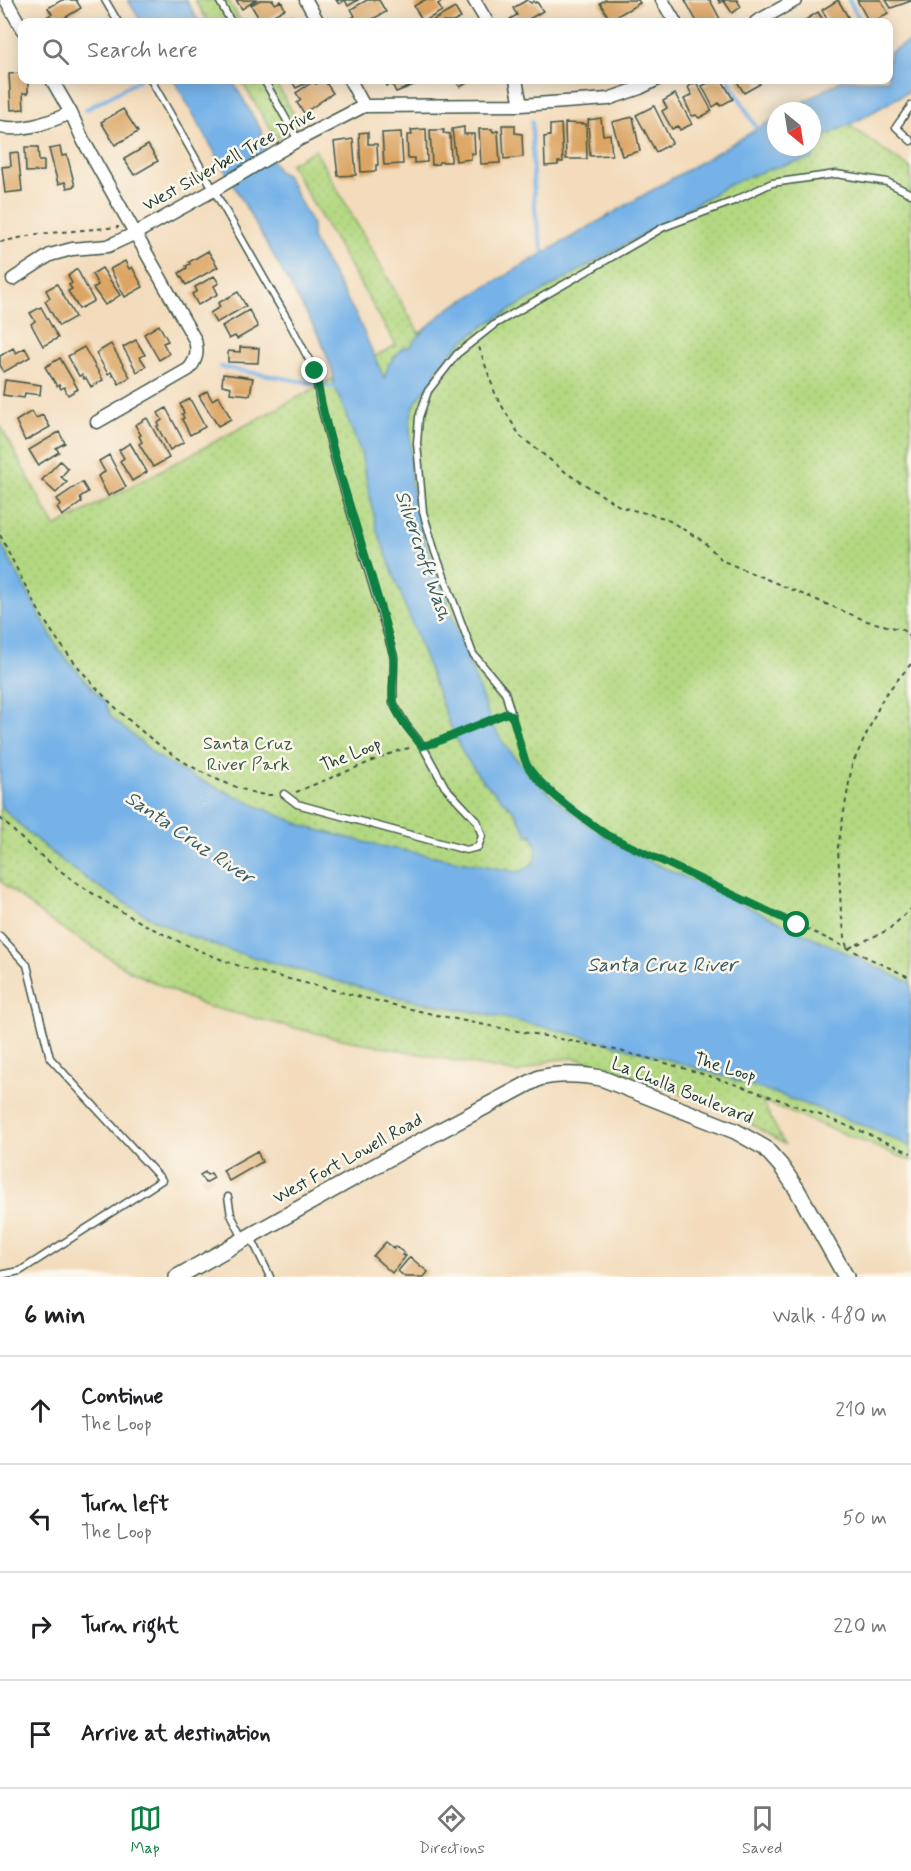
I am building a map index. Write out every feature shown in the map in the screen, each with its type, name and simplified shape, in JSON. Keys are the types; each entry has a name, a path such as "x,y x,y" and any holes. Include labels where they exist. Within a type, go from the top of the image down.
{"street":[{"path":"6,0 18,22"},
{"path":"306,0 316,18"},
{"path":"474,0 485,18"},
{"path":"662,0 673,18"},
{"path":"763,18 796,0"},
{"path":"54,84 83,140 195,340 198,350 199,359 189,369 97,422"},
{"path":"352,84 364,106"},
{"path":"517,84 521,105"},
{"name":"West Silverbell Tree Drive","path":"13,279 50,255 72,249 108,246 134,229 214,190 298,140 364,106 521,105 608,99 648,84"},
{"path":"0,127 21,128 45,124 71,113"},
{"name":"La Cholla Boulevard","path":"539,1078 555,1074 578,1074 601,1078 735,1131 765,1148 796,1188 846,1277"},
{"name":"West Fort Lowell Road","path":"177,1277 420,1141 539,1078"}],"lane":[{"path":"105,0 116,18"},
{"path":"219,0 229,18"},
{"path":"153,84 315,371 320,403 336,464 394,657 393,703 422,746 445,787 477,821 482,836 477,847 466,850 297,804 284,794"},
{"path":"266,84 298,140"},
{"path":"911,106 896,127 911,141"},
{"path":"512,716 505,692 473,654 435,552 423,512 417,442 418,417 428,391 457,354 495,324 664,228 734,201 772,183 836,174 887,182 911,194"},
{"path":"0,936 27,965 50,1058 162,1180 20,1271 0,1275"},
{"path":"228,1197 231,1215 270,1277"}],"path":[{"path":"0,242 38,234 134,229"},
{"path":"477,339 496,396 520,436 568,474 621,507 665,518 704,542 723,561 867,621 903,630 911,639"},
{"name":"The Loop","path":"0,535 41,614 77,665 106,698 164,747 188,764 240,789 259,794 284,794 306,788 397,751 434,743 500,715 507,713 512,716"},
{"path":"847,949 841,912 838,847 852,765 884,696 911,664"},
{"path":"512,716 525,760 533,774 588,822 607,835 911,978"},
{"name":"The Loop","path":"0,818 42,856 122,913 223,961 459,1020 569,1040 634,1055 746,1089 856,1129 911,1153"},
{"path":"847,949 888,930 911,909"}],"green space":[{"path":"195,0 228,0 239,18 206,18"},
{"path":"243,84 276,84 300,125 276,138"},
{"name":"Santa Cruz River Park","path":"826,109 911,169 911,1161 762,1101 784,1144 733,1113 602,1065 574,1058 552,1060 518,1073 332,1037 205,1006 130,971 46,918 0,881 0,425 55,527 396,345 290,164 315,150 419,333 767,141 767,156 821,156 821,123"}],"water":[{"path":"128,0 186,0 197,18 139,18"},
{"name":"Santa Cruz River","path":"911,40 911,90 859,120 827,135 821,145 821,102 804,102 835,84 893,84 893,51"},
{"name":"Santa Cruz River","path":"176,84 234,84 262,132 262,142 278,171 286,175 312,224 312,238 357,317 384,378 389,364 402,348 409,347 448,309 767,123 767,156 814,156 812,159 767,170 725,187 490,322 463,341 437,368 435,377 415,403 410,419 411,482 422,533 486,709 504,744 533,778 592,828 624,849 911,983 911,1147 872,1129 818,1109 674,1061 540,1026 372,991 203,941 154,920 106,892 38,841 0,805 0,542 59,650 105,703 111,717 157,756 183,772 310,828 380,846 518,872 534,862 537,852 531,834 528,836 515,812 482,780 464,755 449,723 377,530 361,453 334,384 333,372 320,338"}],"building":[{"path":"62,0 76,0 81,8 65,18 45,18 52,14 48,8"},
{"path":"236,0 256,0 242,9"},
{"path":"260,0 273,0 275,4 281,1 285,9 268,18 259,18 251,5"},
{"path":"345,0 358,0 348,6"},
{"path":"367,0 379,0 386,12 375,18 352,18 355,16 351,9"},
{"path":"424,0 445,0 438,4 442,11 430,18 421,18 414,6"},
{"path":"527,0 531,3 537,2 543,11 531,18 512,18 517,15 513,8"},
{"path":"605,0 638,0 640,3 614,18 609,18 600,3"},
{"path":"685,0 710,0 719,18 695,18"},
{"path":"718,0 737,0 741,7 732,13 724,1 720,3"},
{"path":"838,0 849,18 827,18 822,10"},
{"path":"857,0 881,0 888,13 880,18 867,18"},
{"path":"886,0 911,0 911,1 891,8"},
{"path":"455,8 461,18 437,18"},
{"path":"818,12 822,18 808,18"},
{"path":"18,73 18,84 28,84 28,93 23,93 24,109 11,110 9,74"},
{"path":"310,84 327,84 333,93 304,113 297,103 301,100 296,93"},
{"path":"392,84 416,84 396,92"},
{"path":"697,84 712,111 699,118 696,115 692,116 684,99 692,95 688,87"},
{"path":"724,84 733,99 713,107 702,86"},
{"path":"738,84 760,84 744,93"},
{"path":"675,94 692,124 680,130 678,126 672,129 662,111 667,108 663,101"},
{"path":"654,106 672,143 656,152 636,115"},
{"path":"123,109 138,132 115,145 101,122"},
{"path":"633,117 640,151 622,156 612,122"},
{"path":"601,118 603,135 610,134 612,155 590,156 588,120"},
{"path":"565,123 586,124 587,159 566,159"},
{"path":"561,124 563,162 558,162 558,165 545,166 544,137 550,136 550,125"},
{"path":"502,125 515,125 515,133 522,134 523,157 504,159"},
{"path":"464,127 464,134 474,134 475,154 471,153 471,159 456,161 452,129"},
{"path":"426,129 427,162 414,163 414,158 408,158 407,135 412,135 411,130"},
{"path":"479,129 498,131 500,163 481,164"},
{"path":"430,130 444,130 443,133 450,134 451,162 439,162 432,165"},
{"path":"368,132 368,144 377,144 378,165 376,165 376,171 361,172 359,133"},
{"path":"401,132 403,164 384,165 382,133"},
{"path":"353,139 356,175 338,176 334,142"},
{"path":"148,145 158,161 134,175 124,159"},
{"path":"25,147 38,147 39,161 44,161 44,171 26,172"},
{"path":"60,147 62,156 67,155 75,186 67,188 65,182 58,184 49,149"},
{"path":"18,152 22,191 5,193 2,167 11,166 10,153"},
{"path":"208,251 218,267 186,285 179,273 187,268 189,262"},
{"path":"125,261 129,269 132,267 143,287 125,297 110,269"},
{"path":"102,268 120,295 105,305 93,288 98,285 92,274"},
{"path":"77,269 94,301 79,309 68,291 72,289 69,285 72,283 68,276"},
{"path":"214,276 219,283 214,286 218,294 198,305 192,294 197,291 195,287"},
{"path":"57,284 75,317 59,326 45,301 50,298 46,290"},
{"path":"238,292 246,306 216,323 210,313 220,307 218,303"},
{"path":"41,307 58,338 43,346 31,324 35,321 30,313"},
{"path":"249,310 258,327 237,339 235,336 229,339 222,326"},
{"path":"159,325 168,341 163,343 169,354 159,360 144,334"},
{"path":"136,340 145,355 140,357 146,366 137,372 123,347"},
{"path":"111,344 130,377 119,384 111,372 108,374 96,353"},
{"path":"84,347 103,380 91,387 86,378 79,376 68,356"},
{"path":"240,347 259,348 258,363 228,362 228,351 240,352"},
{"path":"13,348 16,353 25,348 30,357 4,372 0,365 0,356"},
{"path":"60,358 78,389 68,395 64,387 61,389 59,385 57,386 45,367"},
{"path":"223,374 253,378 250,395 230,393 231,387 222,385"},
{"path":"5,380 41,385 40,395 25,393 24,398 3,395"},
{"path":"207,391 212,400 219,396 231,419 218,426 199,396"},
{"path":"190,399 205,427 190,435 182,419 184,413 180,404"},
{"path":"166,408 184,442 170,450 157,426 162,420 158,413"},
{"path":"32,411 36,418 43,415 50,427 25,441 16,421"},
{"path":"147,418 169,458 153,467 139,444 142,442 139,436 141,435 135,425"},
{"path":"59,432 65,443 56,448 59,452 38,465 29,450"},
{"path":"130,443 147,472 132,481 120,461 124,458 119,450"},
{"path":"109,455 126,487 108,496 98,476 105,472 99,461"},
{"path":"60,461 68,469 61,477 67,482 56,493 42,480"},
{"path":"82,482 88,492 80,497 82,502 62,516 57,508 61,505 57,499"},
{"path":"257,1151 262,1162 229,1181 223,1170"},
{"path":"205,1172 207,1175 211,1173 214,1178 205,1183 200,1175"},
{"path":"386,1242 394,1248 395,1246 404,1253 402,1255 406,1256 392,1273 373,1256"},
{"path":"410,1257 428,1272 424,1277 405,1277 398,1271"}],"waterway":[{"path":"849,0 859,18"},
{"path":"85,110 132,84"},
{"path":"731,84 758,131"},
{"path":"532,121 535,205 544,254"},
{"path":"220,367 340,388"}],"route":[{"path":"315,371 320,403 336,464 394,657 393,703 422,746 507,713 512,716 525,760 533,774 588,822 607,835 797,925"}],"water label":[{"name":"Silvercroft Wash","path":"423,556"}]}
